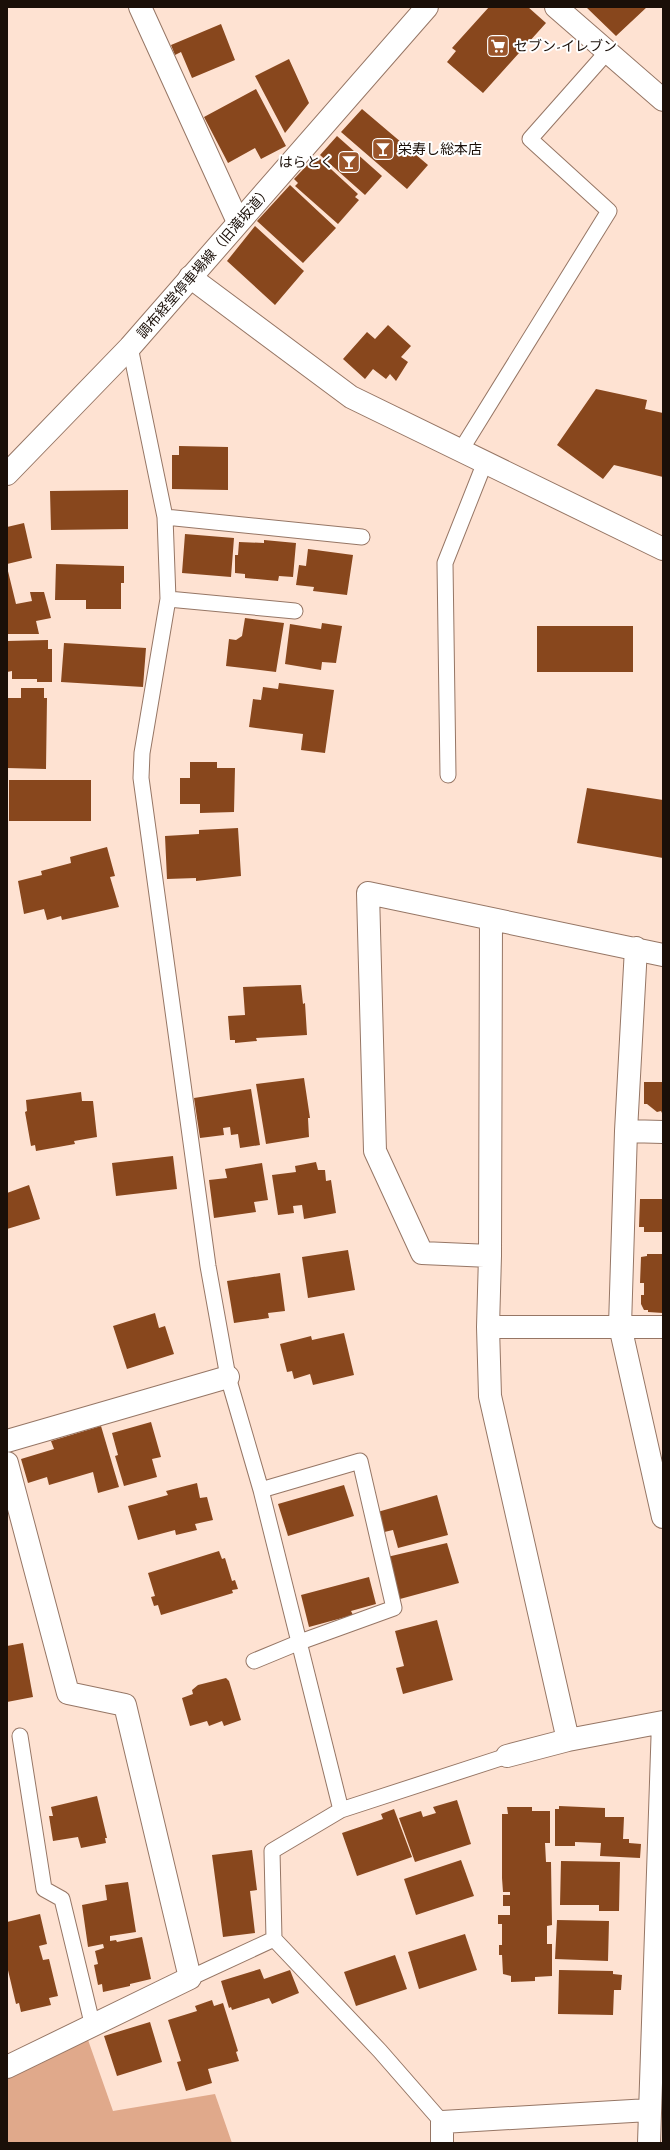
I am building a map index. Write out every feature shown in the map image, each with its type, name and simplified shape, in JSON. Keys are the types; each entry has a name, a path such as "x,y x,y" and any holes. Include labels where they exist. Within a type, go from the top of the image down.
{"street":[{"path":"140,7 238,222"},
{"name":"調布経堂停車場線（旧滝坂道）","path":"7,474 130,348 190,277 427,7"},
{"path":"556,7 663,100"},
{"path":"190,277 351,397 663,550"},
{"path":"490,1256 422,1253 375,1151 368,893 636,948 663,955"},
{"path":"492,919 490,1256 488,1327 490,1396 568,1740"},
{"path":"636,948 626,1131 620,1326 659,1489 663,1517"},
{"path":"626,1131 663,1132"},
{"path":"488,1327 663,1327"},
{"path":"7,1441 228,1377"},
{"path":"7,1463 68,1693 125,1705 190,1978 93,2027 7,2067"},
{"path":"507,1756 568,1740 663,1722 649,2143"},
{"path":"442,2132 649,2110"}],"lane":[{"path":"461,450 609,212 530,139 607,52"},
{"path":"130,348 165,517 168,599 142,753 141,778 207,1258 228,1377 261,1490 341,1810"},
{"path":"448,775 445,563 485,462"},
{"path":"165,517 362,537"},
{"path":"168,599 295,611"},
{"path":"254,1661 300,1642 394,1608 360,1461 261,1490"},
{"path":"20,1736 44,1889 62,1899 93,2027"},
{"path":"442,2132 380,2051 274,1939 272,1851 341,1810 507,1756"},
{"path":"190,1978 274,1939"}],"shaded area":[{"path":"87,2037 113,2111 215,2094 232,2143 7,2143 7,2076"}],"building":[{"path":"489,7 528,7 546,23 483,93 447,62 456,51 452,48"},
{"path":"586,7 647,7 616,36"},
{"path":"221,24 235,60 192,78 181,52 175,55 171,45"},
{"path":"289,59 309,103 285,133 255,76"},
{"path":"256,89 286,146 261,159 255,148 228,163 204,117"},
{"path":"362,109 428,165 407,189 341,132"},
{"path":"337,136 382,176 365,195 320,155"},
{"path":"319,158 358,194 355,197 359,200 338,224 295,186 298,183 294,179 313,159 316,162"},
{"path":"290,185 336,228 303,263 257,221"},
{"path":"255,226 304,271 275,305 227,261"},
{"path":"388,325 411,346 401,357 408,362 396,381 390,374 386,379 373,369 365,379 343,359 367,332 375,339"},
{"path":"596,389 647,400 645,409 663,413 663,477 614,465 603,479 557,445"},
{"path":"179,446 228,447 228,490 172,489 172,455 179,455"},
{"path":"128,490 128,529 51,530 50,491"},
{"path":"24,523 32,558 7,564 7,527"},
{"path":"185,534 234,538 231,577 182,573"},
{"path":"264,540 296,543 293,577 279,576 278,581 245,578 245,574 235,573 235,555 238,555 239,542 264,543"},
{"path":"308,549 353,555 347,595 313,591 314,587 296,585 299,565 306,566"},
{"path":"56,564 124,566 124,583 121,583 121,609 86,609 86,600 55,600"},
{"path":"7,567 16,604 32,601 30,592 44,592 51,618 36,621 39,634 7,634"},
{"path":"245,618 284,623 276,672 226,666 229,639 236,640 242,636"},
{"path":"322,623 342,626 336,663 322,662 321,670 285,664 290,624 321,629"},
{"path":"537,626 633,626 633,672 537,672"},
{"path":"48,640 48,649 52,649 52,682 37,682 37,679 12,679 12,671 7,672 7,641"},
{"path":"64,643 146,648 143,687 61,682"},
{"path":"279,683 334,690 325,753 301,750 303,734 249,727 253,699 261,700 263,687 278,689"},
{"path":"21,688 44,688 44,698 47,698 46,769 7,768 7,698 21,698"},
{"path":"190,762 217,762 217,768 235,768 234,812 200,813 200,804 180,804 180,778 190,778"},
{"path":"9,780 91,780 91,821 9,821"},
{"path":"587,788 663,800 663,858 577,843"},
{"path":"238,828 241,876 196,881 196,878 167,879 165,836 199,834 199,830"},
{"path":"107,847 115,876 110,877 119,907 62,920 61,916 47,920 44,909 24,914 18,881 42,875 41,871 71,863 70,857"},
{"path":"301,985 303,1004 305,1003 307,1035 256,1038 257,1041 235,1043 235,1040 230,1040 228,1016 245,1015 243,987"},
{"path":"304,1078 310,1118 308,1118 309,1137 266,1144 256,1084"},
{"path":"644,1082 663,1082 663,1115 661,1111 657,1112 647,1104 644,1104"},
{"path":"251,1089 260,1145 240,1148 238,1134 231,1135 230,1127 223,1128 224,1135 200,1138 194,1098"},
{"path":"81,1092 82,1101 93,1101 97,1137 74,1141 75,1144 36,1151 35,1145 31,1146 25,1112 27,1111 26,1100"},
{"path":"173,1156 177,1189 116,1196 112,1163"},
{"path":"316,1162 318,1170 325,1170 326,1181 331,1180 336,1213 304,1219 302,1205 293,1206 294,1213 278,1215 272,1175 296,1172 295,1166"},
{"path":"262,1163 268,1200 254,1202 256,1212 214,1218 209,1180 227,1178 225,1169"},
{"path":"29,1185 40,1219 7,1229 7,1193"},
{"path":"640,1199 663,1199 663,1232 644,1232 644,1227 639,1227"},
{"path":"348,1250 355,1290 308,1298 302,1257"},
{"path":"647,1254 663,1254 663,1313 648,1312 648,1310 644,1310 641,1304 641,1295 644,1295 644,1283 640,1283 641,1257 647,1256"},
{"path":"280,1273 285,1311 268,1313 269,1318 234,1323 227,1281"},
{"path":"155,1313 159,1328 165,1326 174,1354 127,1369 113,1326"},
{"path":"344,1333 354,1375 313,1385 310,1374 294,1379 292,1371 287,1372 280,1344 311,1336 312,1340"},
{"path":"151,1422 161,1457 152,1459 157,1477 124,1486 115,1456 118,1455 112,1433"},
{"path":"101,1426 119,1487 98,1493 93,1472 49,1485 47,1477 28,1483 21,1459 54,1449 51,1441"},
{"path":"197,1483 200,1498 207,1497 213,1520 195,1524 197,1530 176,1535 175,1530 138,1540 128,1506 168,1495 166,1491"},
{"path":"344,1485 354,1516 288,1536 278,1504"},
{"path":"437,1495 448,1535 398,1548 393,1530 380,1533 374,1513"},
{"path":"447,1543 459,1583 400,1599 387,1557"},
{"path":"219,1551 222,1559 225,1558 232,1581 235,1580 238,1589 232,1590 233,1593 161,1615 158,1605 154,1606 151,1597 155,1596 148,1573"},
{"path":"369,1577 376,1604 351,1611 353,1615 309,1627 301,1595"},
{"path":"437,1620 453,1680 403,1694 396,1668 404,1666 395,1631"},
{"path":"23,1643 33,1697 7,1702 7,1646"},
{"path":"226,1678 229,1681 241,1720 224,1726 222,1721 209,1726 207,1721 190,1726 182,1698 193,1694 192,1690 198,1685"},
{"path":"97,1796 107,1838 105,1838 106,1843 81,1848 78,1837 53,1841 49,1816 53,1816 51,1807"},
{"path":"457,1800 471,1844 415,1862 399,1818 421,1811 423,1817 436,1813 433,1807"},
{"path":"559,1806 605,1808 605,1817 624,1817 623,1839 629,1839 629,1843 641,1844 640,1858 600,1856 601,1843 575,1842 575,1846 555,1846 555,1809 559,1809"},
{"path":"507,1807 532,1807 532,1811 550,1811 550,1843 545,1843 546,1862 551,1862 552,1925 547,1926 547,1944 552,1944 552,1976 535,1977 535,1981 511,1982 511,1976 503,1974 502,1955 499,1955 499,1945 502,1945 502,1924 498,1924 498,1915 510,1915 510,1906 503,1906 503,1895 510,1895 510,1892 503,1892 502,1878 502,1814 508,1814"},
{"path":"394,1809 412,1857 357,1876 342,1833 383,1819 381,1814"},
{"path":"252,1850 257,1890 250,1891 255,1933 223,1937 212,1855"},
{"path":"461,1860 474,1896 416,1915 404,1879"},
{"path":"561,1861 620,1862 619,1911 599,1911 599,1905 560,1905"},
{"path":"128,1882 136,1932 110,1936 110,1941 116,1940 117,1942 142,1937 151,1979 130,1984 130,1986 103,1992 102,1984 98,1985 94,1965 98,1964 95,1951 104,1948 103,1944 88,1947 82,1905 107,1900 105,1885"},
{"path":"40,1914 47,1944 39,1946 43,1960 49,1959 58,1996 49,1998 51,2005 21,2012 19,2003 16,2004 7,1966 7,1922"},
{"path":"557,1920 609,1921 608,1961 555,1959"},
{"path":"465,1934 477,1970 419,1989 408,1952"},
{"path":"395,1955 407,1989 356,2006 344,1972"},
{"path":"260,1969 264,1979 290,1970 299,1993 272,2004 269,1998 232,2010 231,2007 229,2008 221,1981"},
{"path":"559,1970 613,1971 613,1974 622,1975 621,1990 614,1990 613,2015 558,2014"},
{"path":"212,2000 214,2006 223,2003 238,2051 236,2052 239,2061 208,2069 212,2083 186,2091 177,2062 181,2061 168,2020 197,2011 195,2006"},
{"path":"150,2022 162,2062 117,2076 104,2036"}],"place":[{"name":"セブン-イレブン","path":"498,46"},
{"name":"栄寿し総本店","path":"383,149"},
{"name":"はらとく","path":"349,162"}]}
